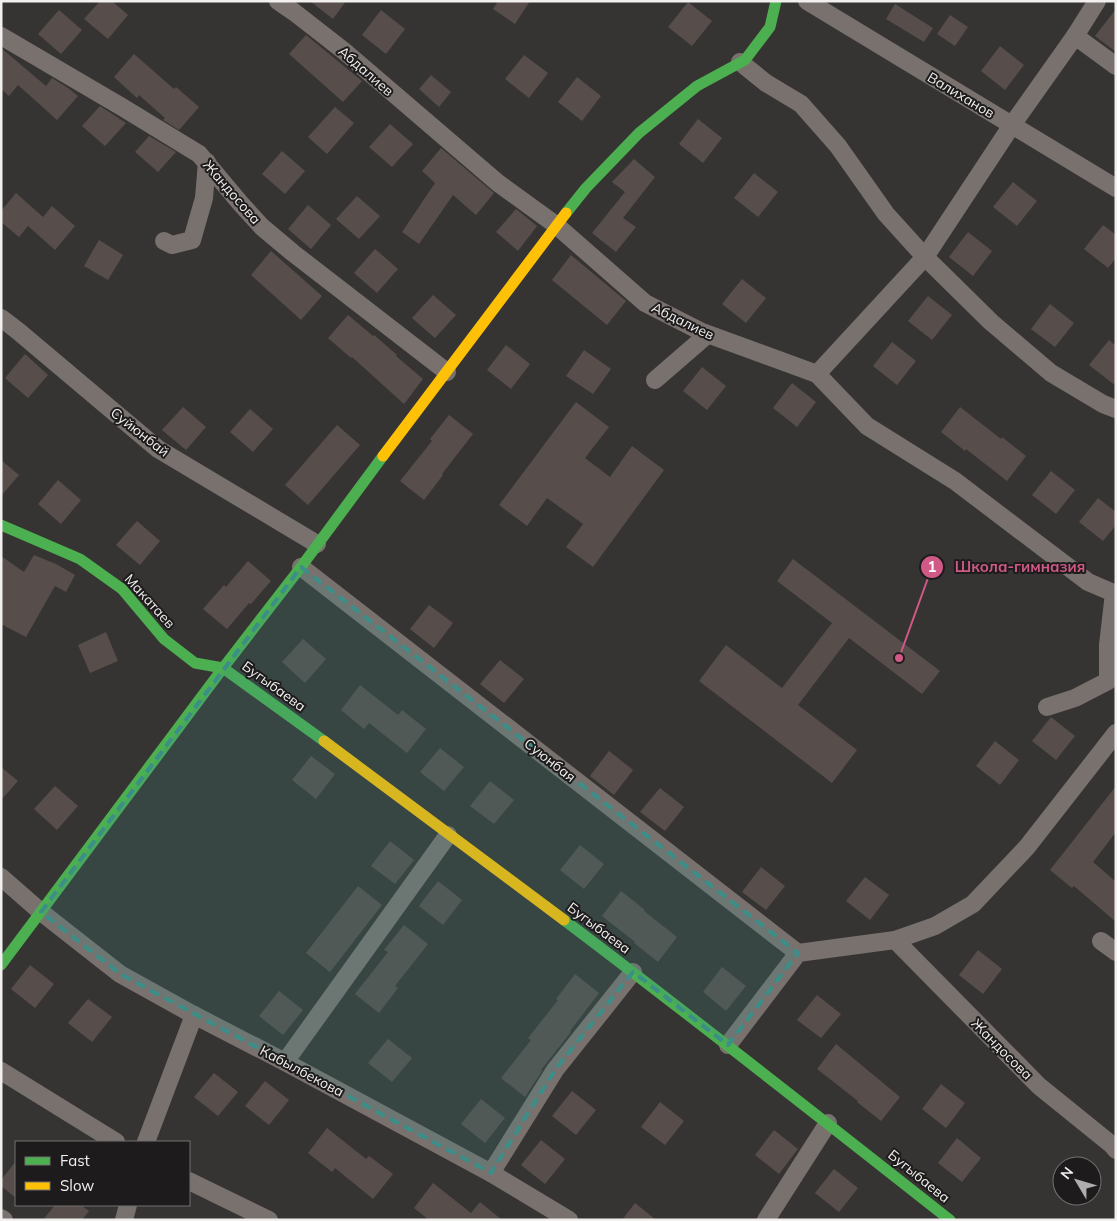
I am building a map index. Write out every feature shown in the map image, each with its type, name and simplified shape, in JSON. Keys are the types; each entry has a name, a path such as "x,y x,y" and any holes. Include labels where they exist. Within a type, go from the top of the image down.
{"street":[{"name":"Абдалиев","path":"278,1 344,51 498,183 556,225 645,303 708,335 816,374 867,426 955,481 1088,582 1115,593"},
{"path":"1,965 556,225 586,188 639,133 697,86 745,60 770,27 776,1"},
{"name":"Валиханов","path":"807,1 1116,188"},
{"path":"816,374 925,256 1012,125 1076,36 1097,1"},
{"name":"Жандосова","path":"1,36 199,154 262,227 447,372"},
{"path":"1076,36 1116,66"},
{"path":"740,62 766,83 801,104 838,146 886,214 991,322 1051,373 1103,404 1116,409"},
{"path":"164,241 172,245 192,240 204,198 207,162"},
{"name":"Суйюнбай","path":"1,318 158,449 317,544"},
{"path":"655,380 708,335"},
{"name":"Макатаев","path":"1,525 80,559 122,589 164,639 195,663 223,668"},
{"name":"Суюнбая","path":"301,567 798,953"},
{"path":"1047,706 1075,698 1112,678 1108,645 1115,593"},
{"name":"Бугыбаева","path":"223,668 633,972 828,1122 950,1220"},
{"path":"728,1045 798,953 894,940 935,926 973,904 1027,847 1116,732"},
{"path":"285,1062 448,835"},
{"name":"Кабылбекова","path":"1,877 41,912 120,974 490,1173 569,1220"},
{"name":"Жандосова","path":"894,940 1039,1086 1116,1150"},
{"path":"1101,941 1116,952"},
{"path":"490,1173 555,1070 633,972"},
{"path":"146,1141 194,1015"},
{"path":"1,1071 114,1141"},
{"path":"766,1220 828,1122"},
{"path":"190,1181 269,1220"},
{"path":"124,1220 128,1206"}],"highlighted area":[{"path":"301,567 798,953 728,1045 633,972 555,1070 491,1173 120,974 41,912"}],"building":[{"path":"100,1 112,1 128,15 108,39 84,19"},
{"path":"310,1 346,1 333,19"},
{"path":"498,1 530,1 515,24 493,9"},
{"path":"688,2 712,21 692,46 668,27"},
{"path":"895,4 933,28 924,42 886,19"},
{"path":"1116,9 1116,52 1095,36"},
{"path":"59,10 82,30 61,54 38,34"},
{"path":"381,10 405,29 386,54 362,35"},
{"path":"950,15 968,27 955,46 937,34"},
{"path":"306,35 362,81 343,102 289,54"},
{"path":"1000,46 1024,65 1005,90 981,71"},
{"path":"1,48 46,86 52,78 78,96 57,120 18,85 9,96 1,89"},
{"path":"134,54 174,89 176,87 199,107 179,130 163,120 165,118 139,95 137,98 114,77"},
{"path":"524,55 548,73 529,98 505,79"},
{"path":"431,75 451,92 439,107 419,89"},
{"path":"577,77 601,96 582,121 558,102"},
{"path":"100,106 126,123 105,146 82,126"},
{"path":"335,107 354,123 327,154 308,137"},
{"path":"698,119 722,138 703,163 679,144"},
{"path":"390,124 413,144 392,167 369,147"},
{"path":"149,136 176,152 158,172 135,152"},
{"path":"441,148 494,193 476,215 453,195 419,244 402,232 435,183 422,171"},
{"path":"282,151 305,171 285,194 262,174"},
{"path":"634,159 655,177 623,218 636,227 616,252 592,233 625,192 612,182"},
{"path":"754,173 778,192 758,217 734,198"},
{"path":"1013,182 1037,201 1017,226 993,207"},
{"path":"16,193 43,217 52,206 75,226 55,250 28,226 19,237 1,222 1,211"},
{"path":"357,196 380,216 359,239 336,219"},
{"path":"308,205 331,225 311,249 288,229"},
{"path":"516,209 537,226 518,251 496,232"},
{"path":"1103,225 1116,235 1116,258 1108,268 1084,249"},
{"path":"968,232 992,251 973,276 949,257"},
{"path":"99,240 123,255 108,280 84,266"},
{"path":"375,249 398,269 377,293 354,273"},
{"path":"271,251 322,296 301,320 251,275"},
{"path":"571,255 626,301 607,325 552,280"},
{"path":"742,279 766,298 746,323 722,304"},
{"path":"433,295 456,315 435,338 412,318"},
{"path":"928,296 952,315 932,340 908,321"},
{"path":"1050,304 1074,323 1055,347 1031,329"},
{"path":"348,315 374,335 423,379 404,404 328,338"},
{"path":"1109,340 1116,346 1116,386 1089,365"},
{"path":"892,342 916,361 897,385 873,366"},
{"path":"506,345 530,364 511,389 487,370"},
{"path":"584,350 611,369 593,394 566,376"},
{"path":"25,354 48,375 28,398 5,378"},
{"path":"702,367 726,386 707,410 683,391"},
{"path":"792,383 816,402 797,427 773,408"},
{"path":"576,402 609,427 585,458 610,477 632,446 664,470 593,567 566,547 583,524 547,498 527,526 499,505"},
{"path":"183,407 206,427 186,450 162,430"},
{"path":"960,407 1026,456 1007,481 941,432"},
{"path":"250,409 273,429 253,452 230,432"},
{"path":"449,415 473,434 424,500 400,481 432,441 430,439"},
{"path":"337,425 360,445 308,505 285,485"},
{"path":"1,460 19,475 1,496"},
{"path":"1051,471 1075,490 1056,514 1032,495"},
{"path":"58,480 81,500 61,524 38,504"},
{"path":"1098,498 1116,512 1116,525 1103,541 1079,522"},
{"path":"137,521 160,541 140,565 116,545"},
{"path":"34,555 56,564 75,575 66,592 55,586 26,637 1,624 1,556 24,572"},
{"path":"793,559 940,671 922,694 849,638 798,705 857,750 832,783 699,681 726,645 782,688 832,623 777,581"},
{"path":"248,561 271,581 227,629 203,609 224,585 226,587"},
{"path":"429,605 453,623 434,648 410,629"},
{"path":"106,632 118,661 90,673 78,645"},
{"path":"303,639 326,659 305,683 282,662"},
{"path":"500,660 524,679 504,703 480,684"},
{"path":"360,685 398,715 402,710 426,729 407,753 369,723 364,729 341,710"},
{"path":"1051,717 1075,736 1056,760 1032,741"},
{"path":"995,741 1019,760 1000,785 976,766"},
{"path":"440,748 464,767 444,791 420,772"},
{"path":"609,751 633,770 614,795 590,776"},
{"path":"311,756 335,774 316,799 292,780"},
{"path":"1,767 18,781 1,800"},
{"path":"490,781 514,800 494,824 470,806"},
{"path":"55,786 78,806 57,830 34,809"},
{"path":"1116,786 1116,832 1093,862 1116,882 1116,922 1074,886 1072,888 1050,870"},
{"path":"660,788 684,807 665,831 640,812"},
{"path":"390,841 414,860 395,884 371,866"},
{"path":"580,845 604,864 584,889 560,870"},
{"path":"761,867 785,886 766,910 742,892"},
{"path":"865,877 889,895 870,920 846,901"},
{"path":"438,881 462,900 443,925 419,906"},
{"path":"358,886 382,905 330,972 306,953"},
{"path":"621,891 677,937 658,962 602,916"},
{"path":"404,925 428,944 395,986 398,988 379,1013 355,994 388,952 384,950"},
{"path":"978,950 1002,969 983,994 959,975"},
{"path":"30,965 54,984 35,1008 11,989"},
{"path":"722,967 746,986 726,1011 703,992"},
{"path":"575,974 599,993 541,1070 525,1097 501,1078 531,1040 528,1038 558,1000 556,999"},
{"path":"279,991 303,1010 283,1035 259,1016"},
{"path":"817,995 841,1014 821,1038 797,1020"},
{"path":"88,999 112,1017 92,1042 68,1023"},
{"path":"388,1039 412,1058 392,1082 368,1063"},
{"path":"836,1044 900,1097 881,1121 817,1069"},
{"path":"214,1073 238,1092 218,1116 194,1097"},
{"path":"265,1081 289,1100 269,1125 245,1106"},
{"path":"941,1084 965,1103 946,1128 922,1109"},
{"path":"572,1091 596,1110 576,1135 552,1116"},
{"path":"481,1099 505,1118 485,1143 461,1124"},
{"path":"660,1102 684,1121 665,1145 641,1127"},
{"path":"327,1128 366,1159 369,1156 393,1174 373,1199 335,1168 332,1172 308,1153"},
{"path":"774,1130 798,1149 779,1174 755,1155"},
{"path":"957,1138 981,1158 962,1182 938,1163"},
{"path":"541,1140 565,1159 545,1184 521,1165"},
{"path":"15,1162 15,1197 1,1186 1,1180"},
{"path":"834,1169 858,1188 839,1212 815,1193"},
{"path":"433,1183 471,1213 480,1202 502,1220 429,1220 414,1208"},
{"path":"635,1203 656,1220 622,1220"},
{"path":"54,1206 82,1206 89,1211 82,1220 43,1220"}],"traffic: fast":[{"path":"566,213 586,188 639,133 697,86 745,60 770,27 776,1"},
{"path":"1,965 383,456"},
{"path":"1,525 80,559 122,589 164,639 195,663 223,668 324,741"},
{"path":"564,920 710,1031 950,1220"}],"traffic: slow":[{"path":"383,456 566,213"},
{"path":"324,741 564,920"}],"place":[{"name":"Школа-гимназия","path":"899,658"}]}
